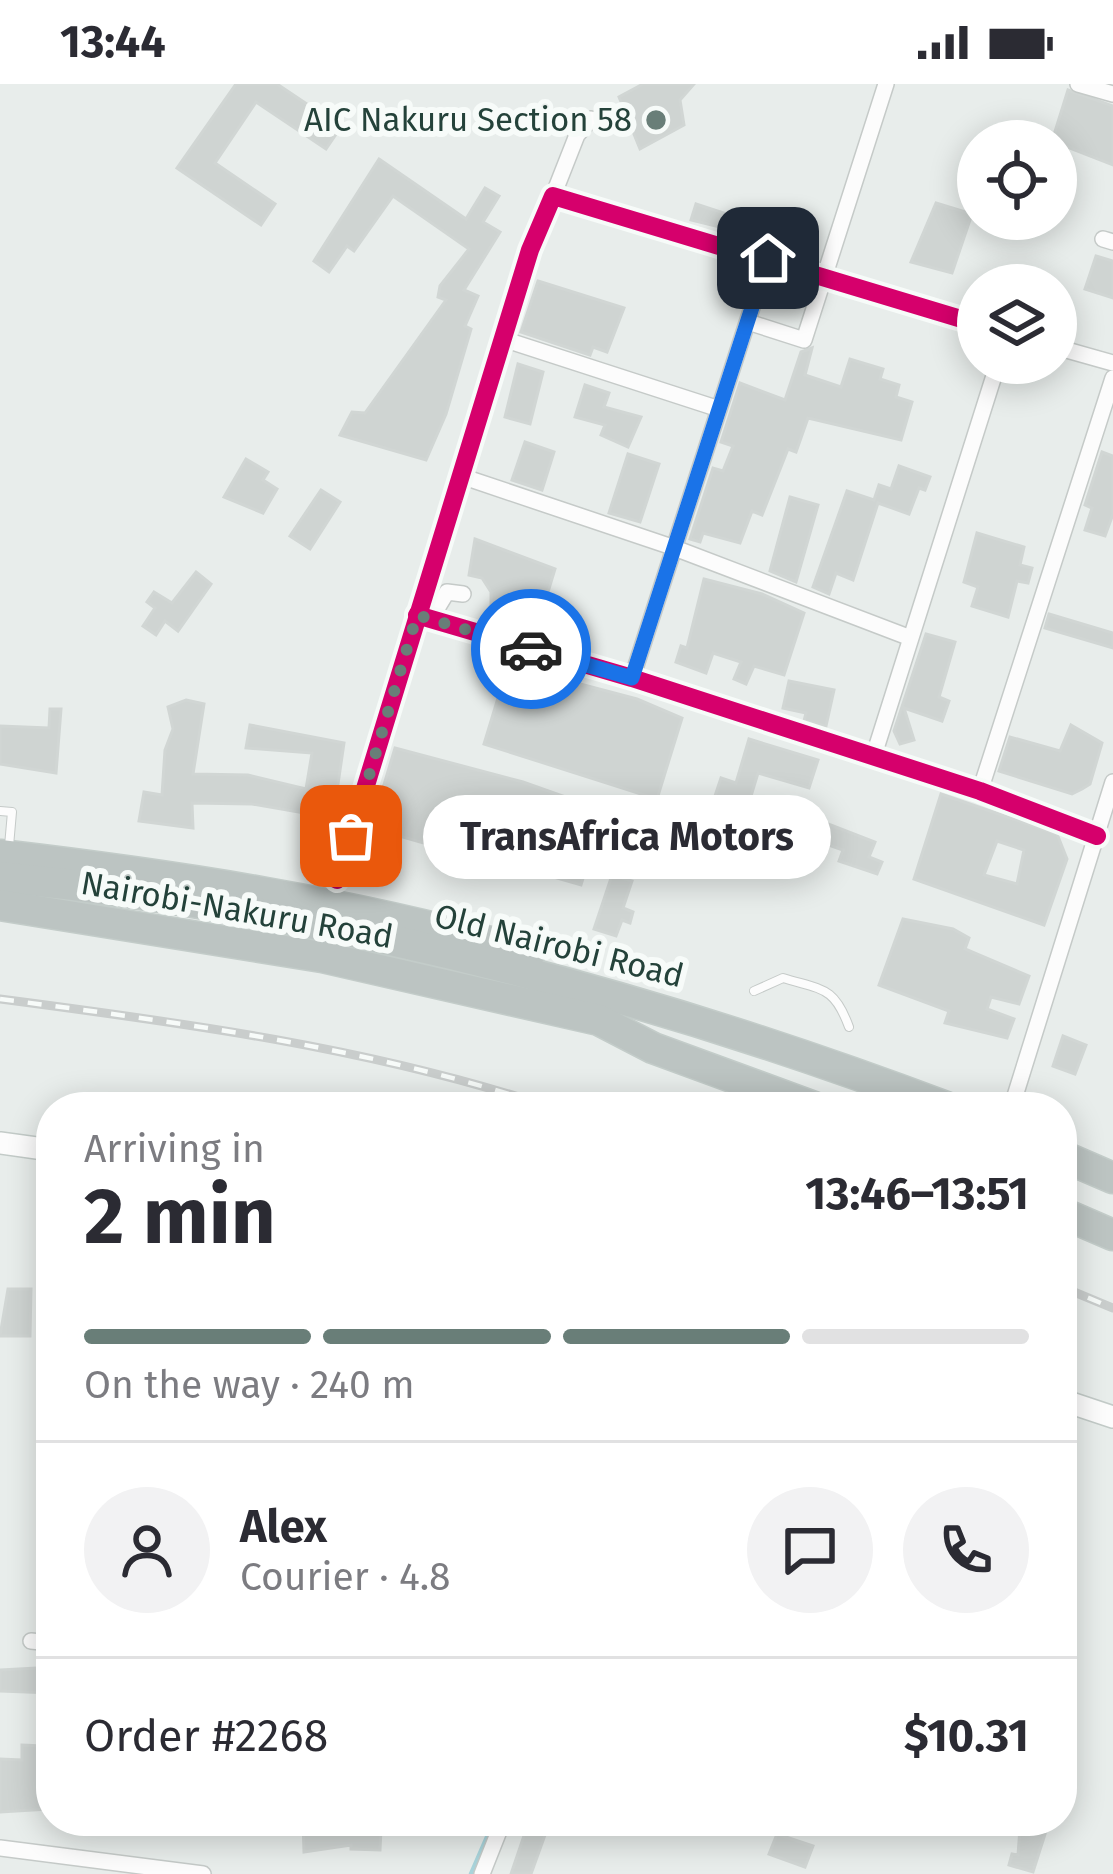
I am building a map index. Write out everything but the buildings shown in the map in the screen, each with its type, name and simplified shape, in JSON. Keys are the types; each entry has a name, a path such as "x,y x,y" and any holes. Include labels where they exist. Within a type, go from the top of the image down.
{"highway":[{"name":"Old Nairobi Road","path":"3,862 201,903 534,990 656,1005 903,1092"},
{"path":"3,862 134,869 328,904 563,963 656,1005"},
{"name":"Nairobi-Nakuru Road","path":"0,905 534,990"},
{"path":"0,925 305,970 586,1037 653,1048"},
{"name":"Old Nairobi Road","path":"534,990 653,1048 773,1092"},
{"path":"1077,1162 1113,1178"},
{"path":"1077,1220 1113,1235"}],"street":[{"path":"748,322 804,340 886,84"},
{"path":"1078,84 1113,94"},
{"path":"337,880 424,618 460,476 503,340 577,135 591,119"},
{"path":"553,196 957,318"},
{"path":"632,678 768,258"},
{"path":"503,340 716,408"},
{"path":"1077,353 1113,363"},
{"path":"980,791 1113,378"},
{"path":"873,758 991,384"},
{"path":"460,476 672,547 908,638"},
{"path":"424,618 447,592 463,595"},
{"path":"424,618 632,678 980,791 1097,836"},
{"path":"1016,1092 1113,782"},
{"path":"0,1144 36,1148"},
{"path":"1077,1405 1113,1418"},
{"path":"31,1641 36,1642"},
{"path":"482,1874 497,1836"},
{"path":"0,1848 202,1874"}],"lane":[{"path":"0,811 12,812 3,862"},
{"path":"754,992 783,977 831,993 840,1001 849,1027"}],"waterway":[{"path":"471,1874 487,1836"}],"railway":[{"path":"0,999 347,1053 502,1092"},
{"path":"1077,1293 1113,1308"}],"cycle path":[{"path":"337,880 530,250 553,196 957,318"},
{"path":"417,615 632,678 980,791 1097,836"}],"way so far":[{"path":"351,836 417,615 531,649"}],"place":[{"name":"AIC Nakuru Section 58","path":"656,120"},
{"name":"TransAfrica Motors","path":"351,836"}],"route":[{"path":"531,649 632,678 768,258"}]}
